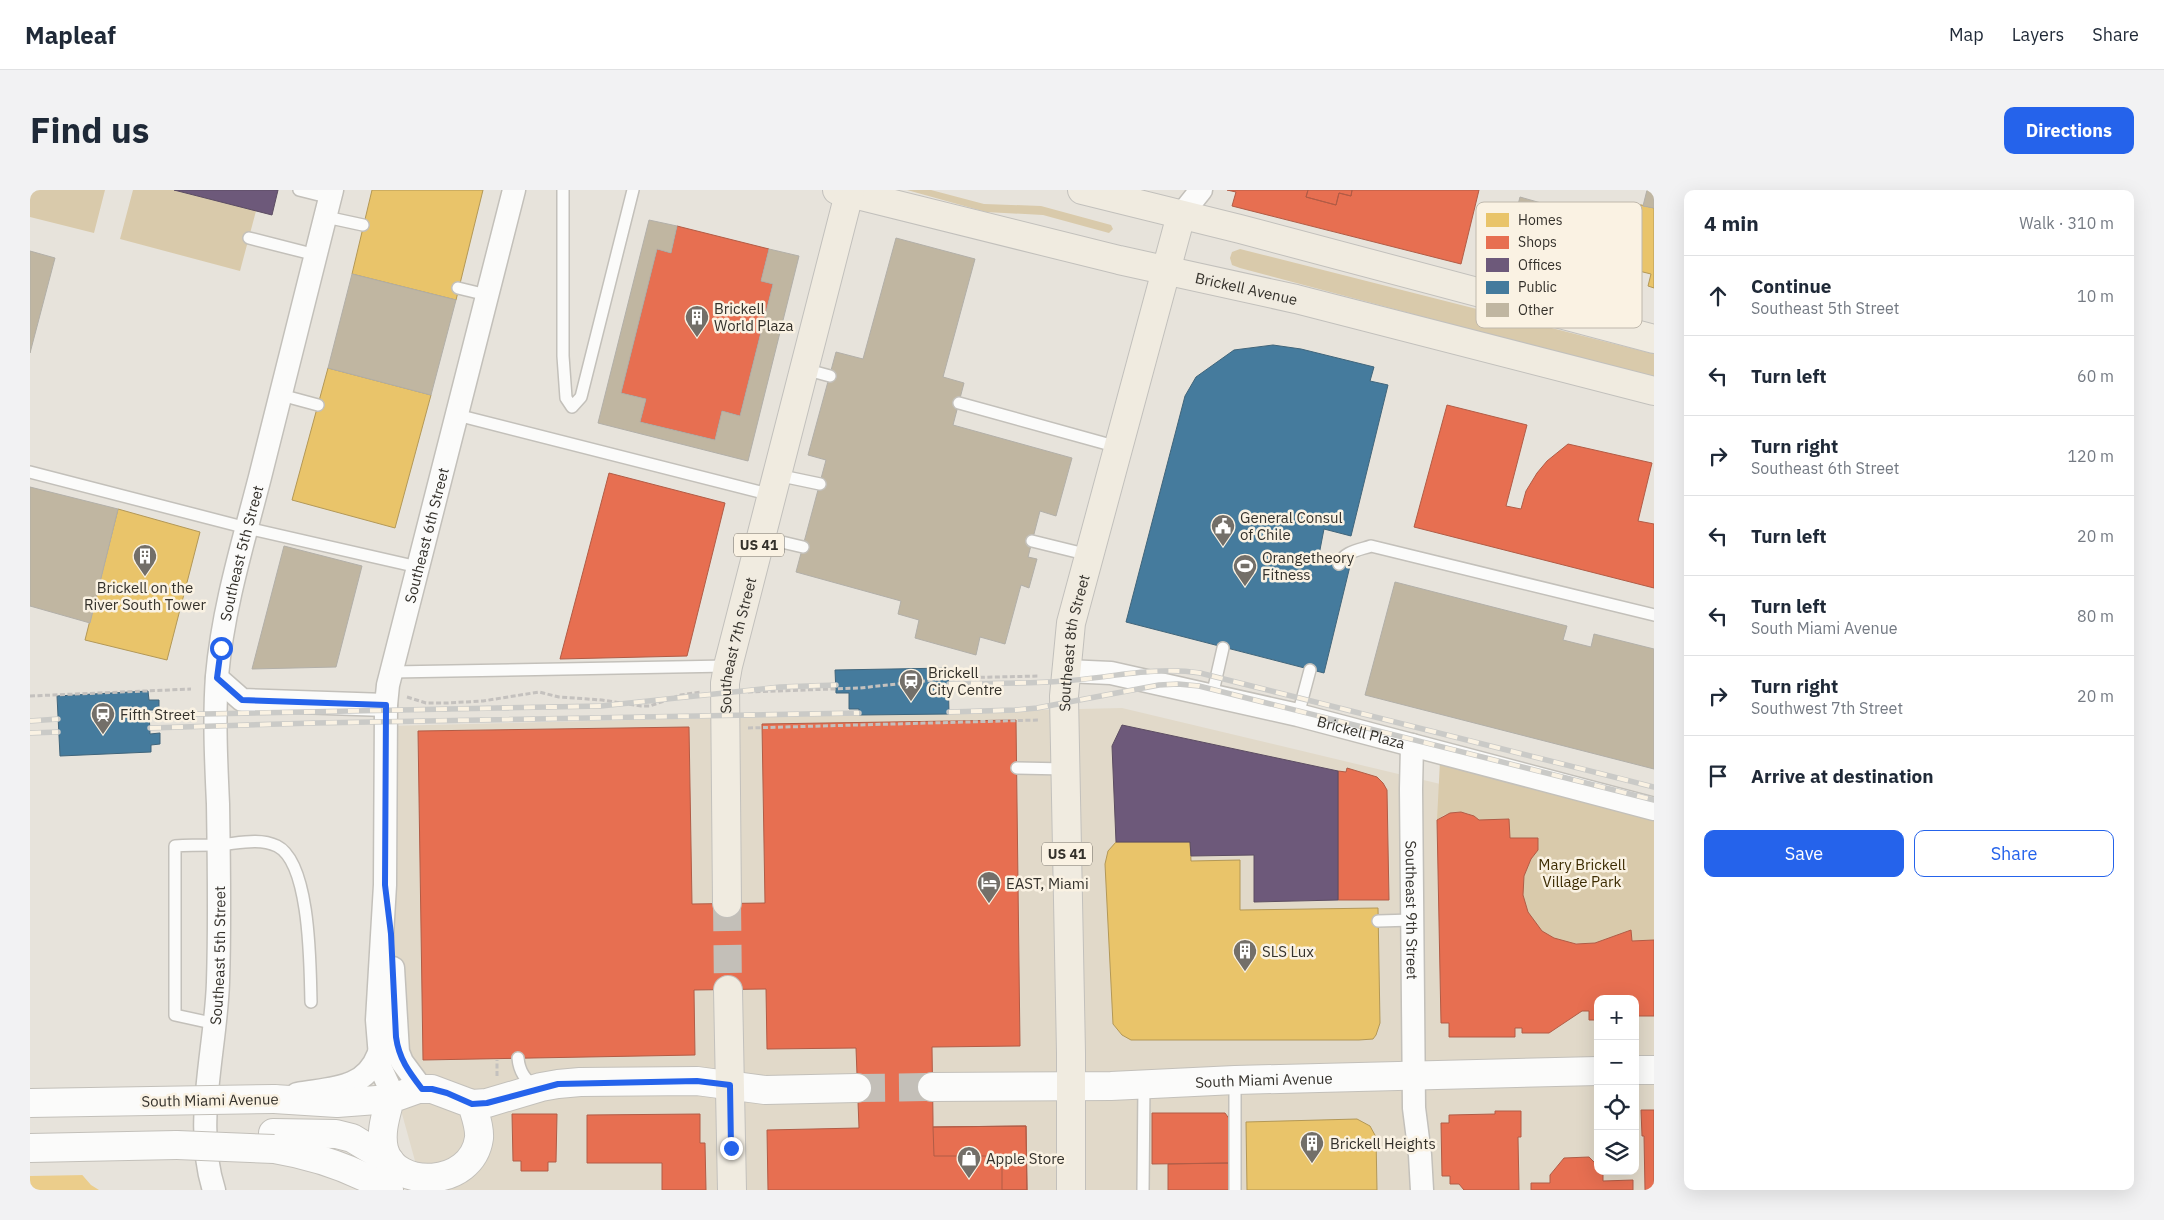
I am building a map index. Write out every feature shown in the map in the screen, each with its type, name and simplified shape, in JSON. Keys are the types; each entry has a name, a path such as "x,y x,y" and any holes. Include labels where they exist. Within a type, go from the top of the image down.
{"main road":[{"path":"1082,190 1179,202 1476,288"},
{"name":"Brickell Avenue","path":"845,191 1119,260 1304,300 1654,391"},
{"name":"Southeast 7th Street","path":"727,904 725,683 804,369 845,191"},
{"name":"Southeast 8th Street","path":"1070,1085 1064,696 1071,623 1120,448 1166,270 1179,202"},
{"path":"1616,328 1654,339"},
{"path":"728,990 732,1190"},
{"path":"1639,1070 1654,1070"},
{"name":"South Miami Avenue","path":"932,1086 1144,1084 1594,1071"},
{"path":"405,1179 384,1150 384,1124 392,1098 422,1089 432,1089 447,1093 472,1104 487,1103 541,1087 580,1082 697,1081 765,1090 857,1088"},
{"name":"US 41","path":"1070,1085 1071,1190"},
{"name":"South Miami Avenue","path":"30,1103 274,1098 337,1102 392,1098"},
{"path":"30,1148 177,1145 248,1133 273,1141 318,1133 344,1136 368,1146 405,1179 434,1179 455,1172 473,1156 479,1136 472,1104"}],"street":[{"name":"Southeast 6th Street","path":"392,1098 378,1055 377,1020 396,701 392,672 514,190"},
{"path":"1179,202 1201,190"},
{"name":"Southeast 5th Street","path":"214,1190 209,1173 207,1151 209,1073 216,1024 219,969 217,678 229,596 330,202"},
{"name":"Brickell Plaza","path":"1066,671 1111,672 1298,715 1654,809"},
{"path":"217,678 242,700 396,701"},
{"name":"Southeast 9th Street","path":"1412,745 1413,1075 1414,1108 1422,1190"},
{"name":"Southeast 6th Street","path":"385,885 391,934 398,1052 402,1062 422,1089"},
{"path":"274,1098 351,1084 367,1075 374,1066 378,1055"}],"lane":[{"path":"299,190 330,202 364,225"},
{"path":"563,190 563,356 566,398 572,407 581,397 633,190"},
{"path":"248,238 316,255"},
{"path":"458,288 487,295"},
{"path":"804,369 830,376"},
{"path":"281,395 318,405"},
{"path":"959,403 1120,448"},
{"path":"457,415 774,485 820,484"},
{"path":"30,472 247,528 418,567"},
{"path":"761,536 803,547"},
{"path":"1032,541 1089,556"},
{"path":"1339,564 1341,558 1351,552 1371,546 1654,615"},
{"path":"1212,696 1223,648"},
{"path":"392,672 728,666"},
{"path":"1298,715 1310,670"},
{"path":"1017,768 1066,769"},
{"path":"216,1024 175,1015 175,846 252,841 277,846 287,855 295,870 303,896 310,938 311,1002"},
{"path":"1378,921 1412,920"},
{"path":"518,1058 523,1075 531,1084 541,1087"},
{"path":"1235,1080 1235,1190"},
{"path":"1143,1190 1144,1084"}],"path":[{"path":"747,692 860,688 952,678 1039,676"},
{"path":"30,696 191,689"},
{"path":"396,701 447,703 538,692 559,697 641,706 657,704 680,695 703,692"},
{"path":"748,728 1039,720"}],"shaded area":[{"path":"1122,708 1654,835 1654,1190 423,1190 385,1052 388,726"},
{"path":"30,1124 64,1154 91,1185 99,1190 30,1190"}],"green space":[{"path":"30,190 105,190 94,233 30,217"},
{"path":"133,190 174,190 256,211 240,271 120,239"},
{"path":"907,190 931,190 984,204 1041,206 1111,225 1113,229 1109,233 1043,215 986,212"},
{"path":"1240,249 1476,309 1476,328 1551,328 1654,354 1654,378 1240,268 1232,265 1230,258 1232,252"},
{"name":"Mary Brickell Village Park","path":"1440,761 1654,819 1654,940 1632,941 1631,930 1595,943 1572,943 1510,1011 1509,820 1479,820 1467,813 1455,812 1444,815 1437,820"}],"pier":[{"path":"30,1121 66,1152 86,1175 30,1176"}],"building: Homes":[{"path":"372,190 483,190 456,300 352,274"},
{"path":"1642,205 1654,208 1654,288 1648,286 1651,274 1642,272"},
{"path":"328,368 431,395 395,528 292,500"},
{"name":"Brickell on the River South Tower","path":"118,509 200,532 167,660 85,640"},
{"name":"SLS Lux","path":"1116,842 1190,842 1191,861 1240,860 1240,910 1378,908 1380,1023 1373,1039 1131,1040 1122,1035 1113,1024 1105,864 1108,851"},
{"name":"Brickell Heights","path":"1357,1119 1370,1126 1376,1137 1377,1190 1247,1190 1246,1122"}],"building: Shops":[{"path":"1227,190 1308,190 1306,197 1336,205 1339,193 1351,196 1352,190 1479,190 1461,264 1232,206 1236,192"},
{"path":"1308,190 1352,190 1351,196 1339,193 1336,205 1306,197"},
{"name":"Brickell World Plaza","path":"677,226 769,249 761,281 773,284 740,416 722,411 715,440 640,422 646,399 621,393 657,249 671,253"},
{"path":"1447,405 1527,425 1506,506 1521,509 1526,491 1537,473 1547,461 1568,444 1652,463 1638,521 1654,524 1654,588 1414,527"},
{"path":"609,473 725,503 687,656 560,659"},
{"name":"Brickell City Centre","path":"1016,720 1020,1046 932,1047 933,1127 1026,1126 1027,1190 768,1190 767,1130 859,1128 856,1048 767,1049 766,989 694,990 695,1055 423,1060 418,731 689,727 692,904 765,903 762,724"},
{"path":"1347,768 1377,777 1387,790 1389,900 1338,900 1338,771 1346,772"},
{"path":"1461,812 1474,816 1479,820 1509,819 1510,838 1538,838 1538,850 1531,859 1524,876 1523,895 1528,912 1542,931 1554,938 1576,944 1595,943 1631,930 1632,941 1654,940 1654,1016 1639,1016 1639,995 1594,995 1594,1020 1589,1020 1589,1011 1582,1011 1549,1033 1522,1033 1522,1028 1515,1028 1515,1037 1449,1037 1449,1023 1441,1023 1437,820 1450,813"},
{"path":"1641,1110 1654,1110 1654,1190 1645,1190 1644,1136 1642,1136"},
{"path":"1495,1111 1521,1111 1521,1137 1518,1137 1519,1190 1464,1190 1459,1184 1450,1184 1450,1176 1442,1176 1441,1123 1449,1123 1449,1115 1495,1114"},
{"path":"1152,1113 1225,1113 1233,1124 1230,1163 1152,1164"},
{"path":"512,1114 557,1114 556,1162 548,1162 548,1171 521,1171 521,1161 513,1161"},
{"path":"700,1114 700,1143 705,1143 706,1190 662,1190 662,1163 587,1163 587,1115"},
{"path":"1026,1126 1027,1190 1002,1190 1002,1156 934,1156 933,1127"},
{"path":"1589,1157 1594,1162 1594,1175 1603,1175 1603,1181 1633,1180 1633,1190 1531,1190 1531,1183 1550,1183 1550,1175 1564,1158"},
{"path":"1230,1163 1230,1190 1168,1190 1168,1164"}],"building: Offices":[{"path":"174,190 278,190 272,215"},
{"path":"1122,725 1338,771 1338,900 1254,902 1254,855 1191,856 1190,842 1116,842 1112,746"}],"building: Public":[{"path":"1273,345 1301,349 1374,367 1370,381 1388,385 1351,536 1324,529 1318,560 1350,566 1324,673 1126,622 1185,396 1196,377 1234,350"},
{"path":"948,668 949,714 859,715 859,709 849,709 849,693 836,693 835,670"},
{"path":"148,691 149,700 159,700 159,710 149,710 150,734 160,733 160,744 151,745 151,752 60,756 57,696"}],"building: Other":[{"path":"1647,190 1654,190 1654,208 1643,206"},
{"path":"1520,197 1538,202 1519,202"},
{"path":"649,220 677,226 671,253 657,249 621,393 646,399 640,422 715,440 722,411 740,416 773,284 761,281 769,249 799,256 748,461 598,423"},
{"path":"896,238 975,259 943,377 964,383 953,425 1072,458 1056,516 1040,511 1028,557 1037,559 1029,588 1021,585 1005,644 980,637 976,655 915,638 919,620 898,614 901,601 796,572 826,460 808,455 836,352 863,359"},
{"path":"30,251 55,258 30,353"},
{"path":"352,274 456,300 431,395 328,368"},
{"path":"30,487 118,509 90,623 30,606"},
{"path":"284,546 362,566 336,667 252,669"},
{"path":"1395,582 1567,626 1563,640 1591,647 1594,634 1654,649 1654,769 1365,695"}],"tunnel":[{"path":"727,903 728,990"},
{"path":"857,1088 932,1087"}],"railway":[{"path":"949,684 1049,682 1166,671 1200,673 1654,787"},
{"path":"150,715 601,706 780,687 836,685"},
{"path":"949,712 1037,708 1159,685 1199,686 1654,800"},
{"path":"150,728 315,723 859,713"},
{"path":"30,721 58,719"},
{"path":"30,733 58,732"}],"place":[{"name":"Brickell World Plaza","path":"697,338"},
{"name":"General Consul of Chile","path":"1223,547"},
{"name":"Brickell on the River South Tower","path":"145,577"},
{"name":"Orangetheory Fitness","path":"1245,587"},
{"name":"Brickell City Centre","path":"911,702"},
{"name":"Fifth Street","path":"103,735"},
{"name":"EAST, Miami","path":"989,904"},
{"name":"SLS Lux","path":"1245,972"},
{"name":"Brickell Heights","path":"1312,1164"},
{"name":"Apple Store","path":"969,1179"}],"route":[{"path":"221,648 217,678 242,700 386,705 385,885 391,934 396,1037 398,1052 402,1062 422,1089 432,1089 447,1093 472,1104 487,1103 541,1087 580,1082 697,1081 730,1085 731,1148"}]}
